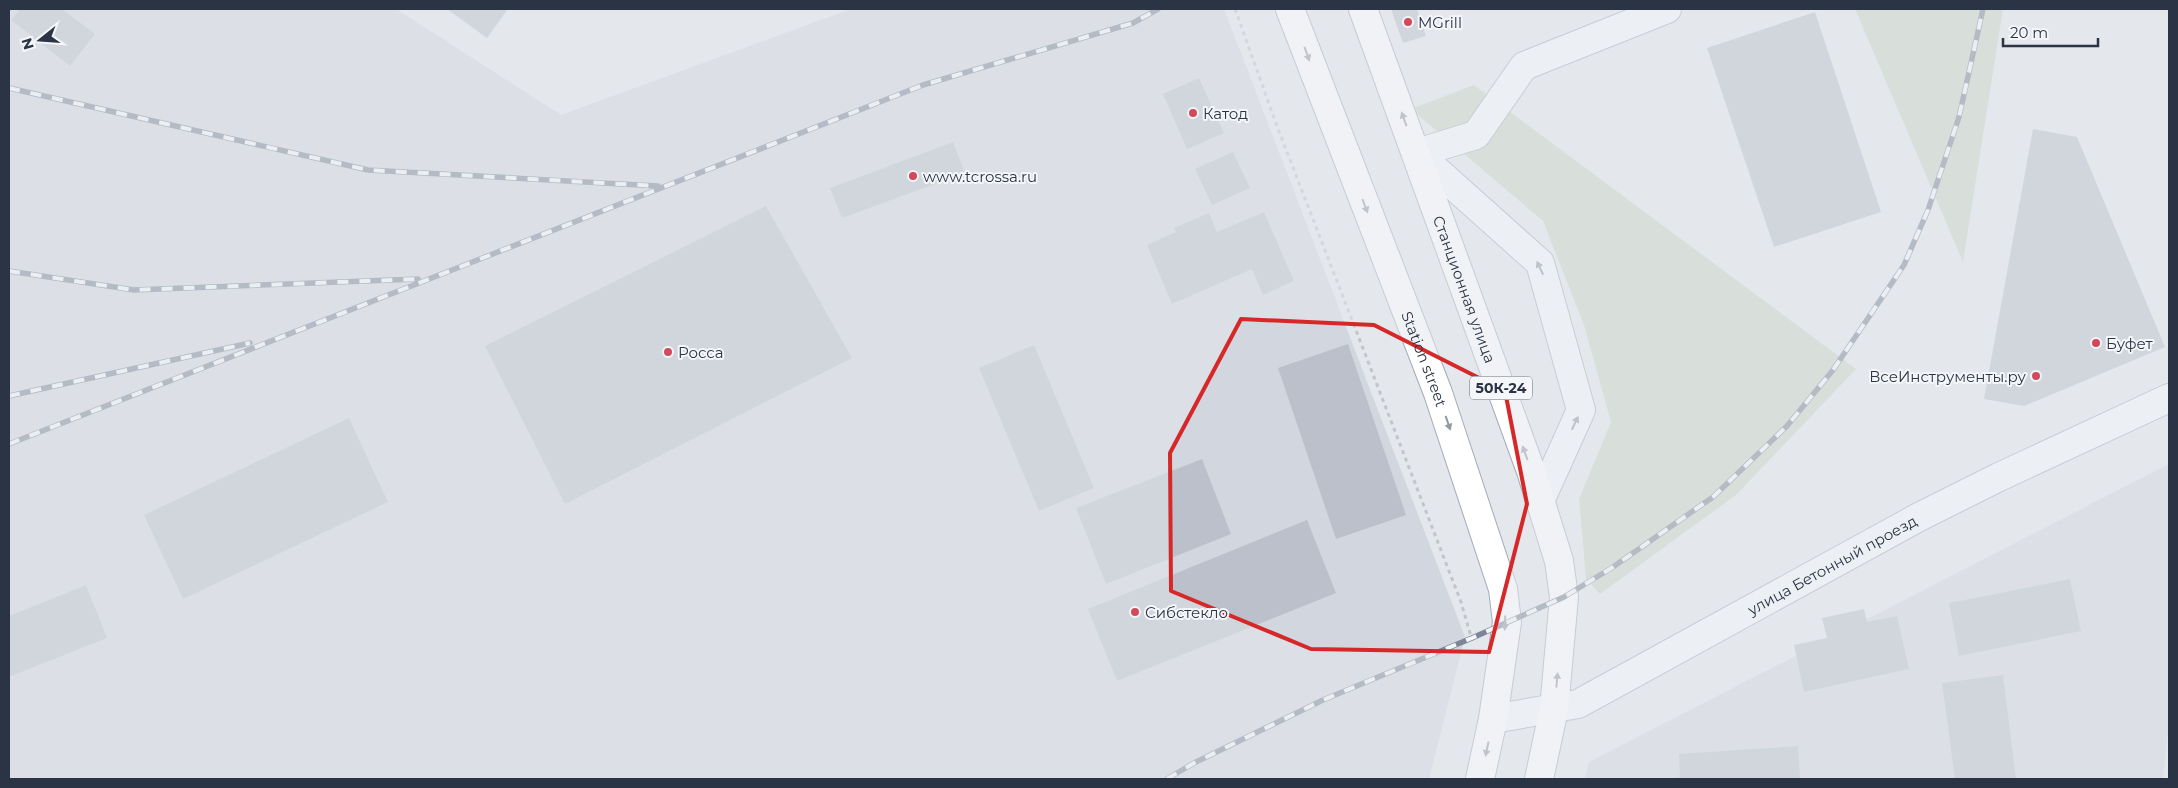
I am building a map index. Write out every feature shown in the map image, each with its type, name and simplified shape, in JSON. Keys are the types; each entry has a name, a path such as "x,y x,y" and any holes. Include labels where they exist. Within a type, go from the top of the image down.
{"main road":[{"name":"Station street","path":"1290,9 1438,393 1500,575 1506,622 1493,719"},
{"name":"Станционная улица","path":"1363,9 1417,153 1541,499 1559,561 1564,597 1554,709 1539,779"},
{"path":"1480,779 1493,719"}],"street":[{"path":"1417,153 1476,135 1524,66 1667,9"},
{"path":"1417,153 1540,264 1581,410 1541,499"},
{"name":"улица Бетонный проезд","path":"1493,719 1578,704 1919,517 1999,477 2169,398"}],"path":[{"path":"1235,9 1276,126 1461,602 1472,638 1472,648"}],"highlighted area":[{"path":"1241,319 1374,325 1505,391 1527,504 1489,652 1311,649 1171,591 1170,453"}],"shaded area":[{"path":"9,9 396,9 561,115 851,9 1224,9 1465,637 1429,779 9,779"},
{"path":"2169,464 2169,721 2163,779 1585,779 1589,762"}],"green space":[{"path":"1855,9 2003,9 1963,262"},
{"path":"1474,85 1856,369 1736,495 1600,594 1586,579 1579,499 1611,422 1584,325 1543,221 1411,109"}],"building":[{"path":"20,9 62,9 95,34 70,66 11,20"},
{"path":"447,9 508,9 487,38"},
{"name":"MGrill","path":"1391,9 1417,9 1426,36 1403,43"},
{"path":"1815,12 1881,212 1774,247 1707,48"},
{"name":"Катод","path":"1199,78 1224,133 1187,149 1163,94"},
{"path":"2033,129 2077,137 2165,347 2024,406 1984,399"},
{"path":"953,142 965,173 842,218 830,188"},
{"path":"1233,152 1250,188 1212,205 1195,169"},
{"name":"Росса","path":"766,206 852,358 565,504 485,346"},
{"path":"1264,212 1294,281 1263,295 1252,269 1172,304 1147,245 1176,232 1174,228 1209,213 1217,232"},
{"path":"1348,344 1406,515 1336,539 1278,368"},
{"path":"1034,345 1094,488 1039,511 979,368"},
{"path":"349,418 388,502 183,599 144,515"},
{"path":"1202,459 1231,534 1106,584 1076,508"},
{"path":"1307,520 1336,593 1117,681 1088,609"},
{"path":"2070,579 2081,631 1959,656 1949,603"},
{"path":"86,585 107,638 9,677 9,616"},
{"path":"1864,609 1867,622 1897,616 1909,669 1804,692 1794,645 1827,638 1822,618"},
{"path":"2003,675 2016,779 1955,779 1942,683"},
{"path":"1798,746 1800,779 1663,779 1680,777 1679,754"}],"railway":[{"path":"9,444 923,85 1133,23 1158,9"},
{"path":"1167,779 1194,763 1323,700 1472,638 1564,597 1613,567 1713,497 1787,426 1833,370 1904,265 1928,210 1959,117 1983,9"},
{"path":"9,88 368,170 658,186"},
{"path":"9,271 134,290 418,279"},
{"path":"9,396 250,343"}],"place":[{"name":"MGrill","path":"1408,22"},
{"name":"Катод","path":"1193,113"},
{"name":"www.tcrossa.ru","path":"913,176"},
{"name":"Буфет","path":"2096,343"},
{"name":"Росса","path":"668,352"},
{"name":"ВсеИнструменты.ру","path":"2036,376"},
{"name":"Сибстекло","path":"1135,612"}]}
